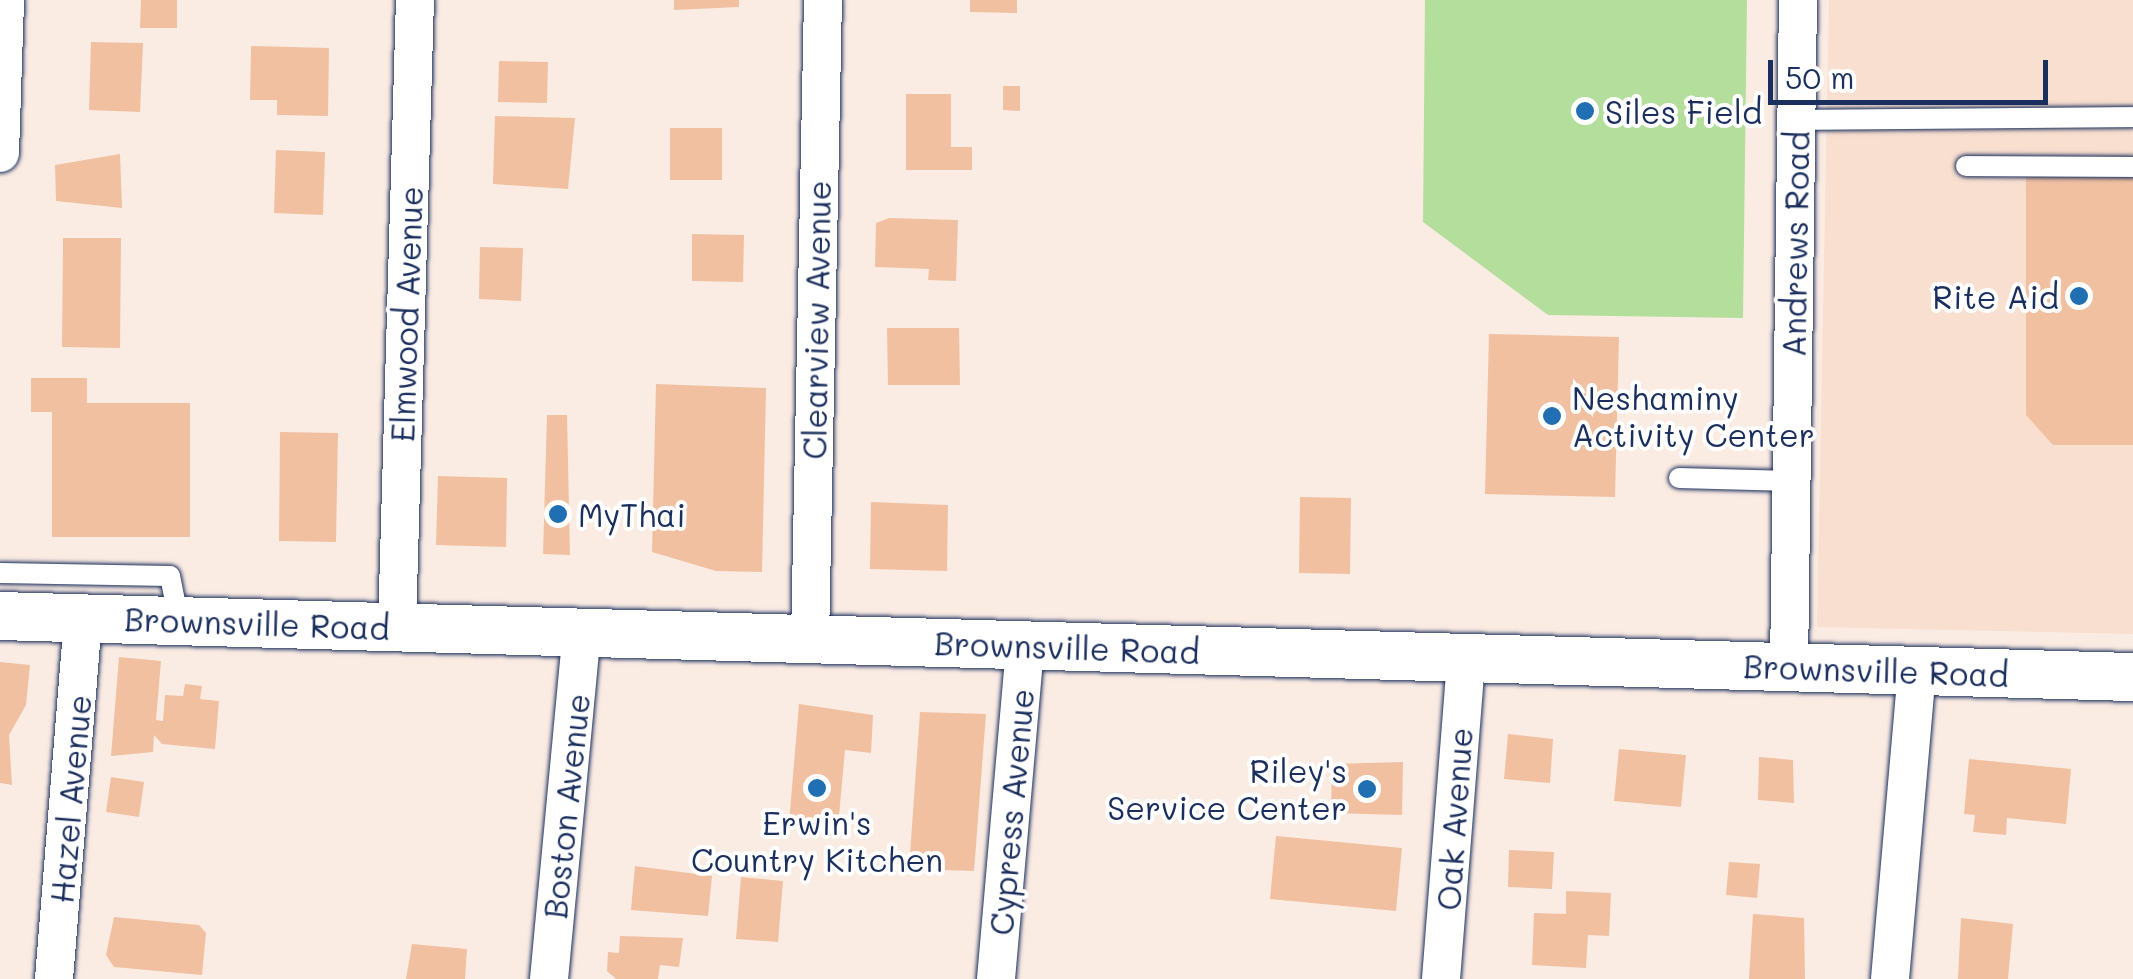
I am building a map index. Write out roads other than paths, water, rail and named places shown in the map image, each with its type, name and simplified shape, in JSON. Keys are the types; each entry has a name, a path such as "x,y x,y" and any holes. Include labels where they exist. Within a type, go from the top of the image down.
{"street":[{"path":"0,153 5,0"},
{"name":"Elmwood Avenue","path":"397,627 415,0"},
{"name":"Clearview Avenue","path":"810,640 823,0"},
{"name":"Andrews Road","path":"1789,668 1798,0"},
{"name":"Brownsville Road","path":"0,616 2133,677"},
{"name":"Hazel Avenue","path":"54,979 84,619"},
{"name":"Boston Avenue","path":"549,979 582,632"},
{"name":"Cypress Avenue","path":"996,979 1026,646"},
{"name":"Oak Avenue","path":"1441,979 1466,658"},
{"path":"1890,979 1918,671"}],"lane":[{"path":"1796,120 2133,117"},
{"path":"1966,166 2133,167"},
{"path":"1679,478 1791,481"},
{"path":"0,573 170,576 179,621"}],"place":[{"name":"Siles Field","path":"1585,111"},
{"name":"Rite Aid","path":"2079,296"},
{"name":"Neshaminy Activity Center","path":"1552,416"},
{"name":"MyThai","path":"558,514"},
{"name":"Erwin's Country Kitchen","path":"817,788"},
{"name":"Riley's Service Center","path":"1367,789"}]}
